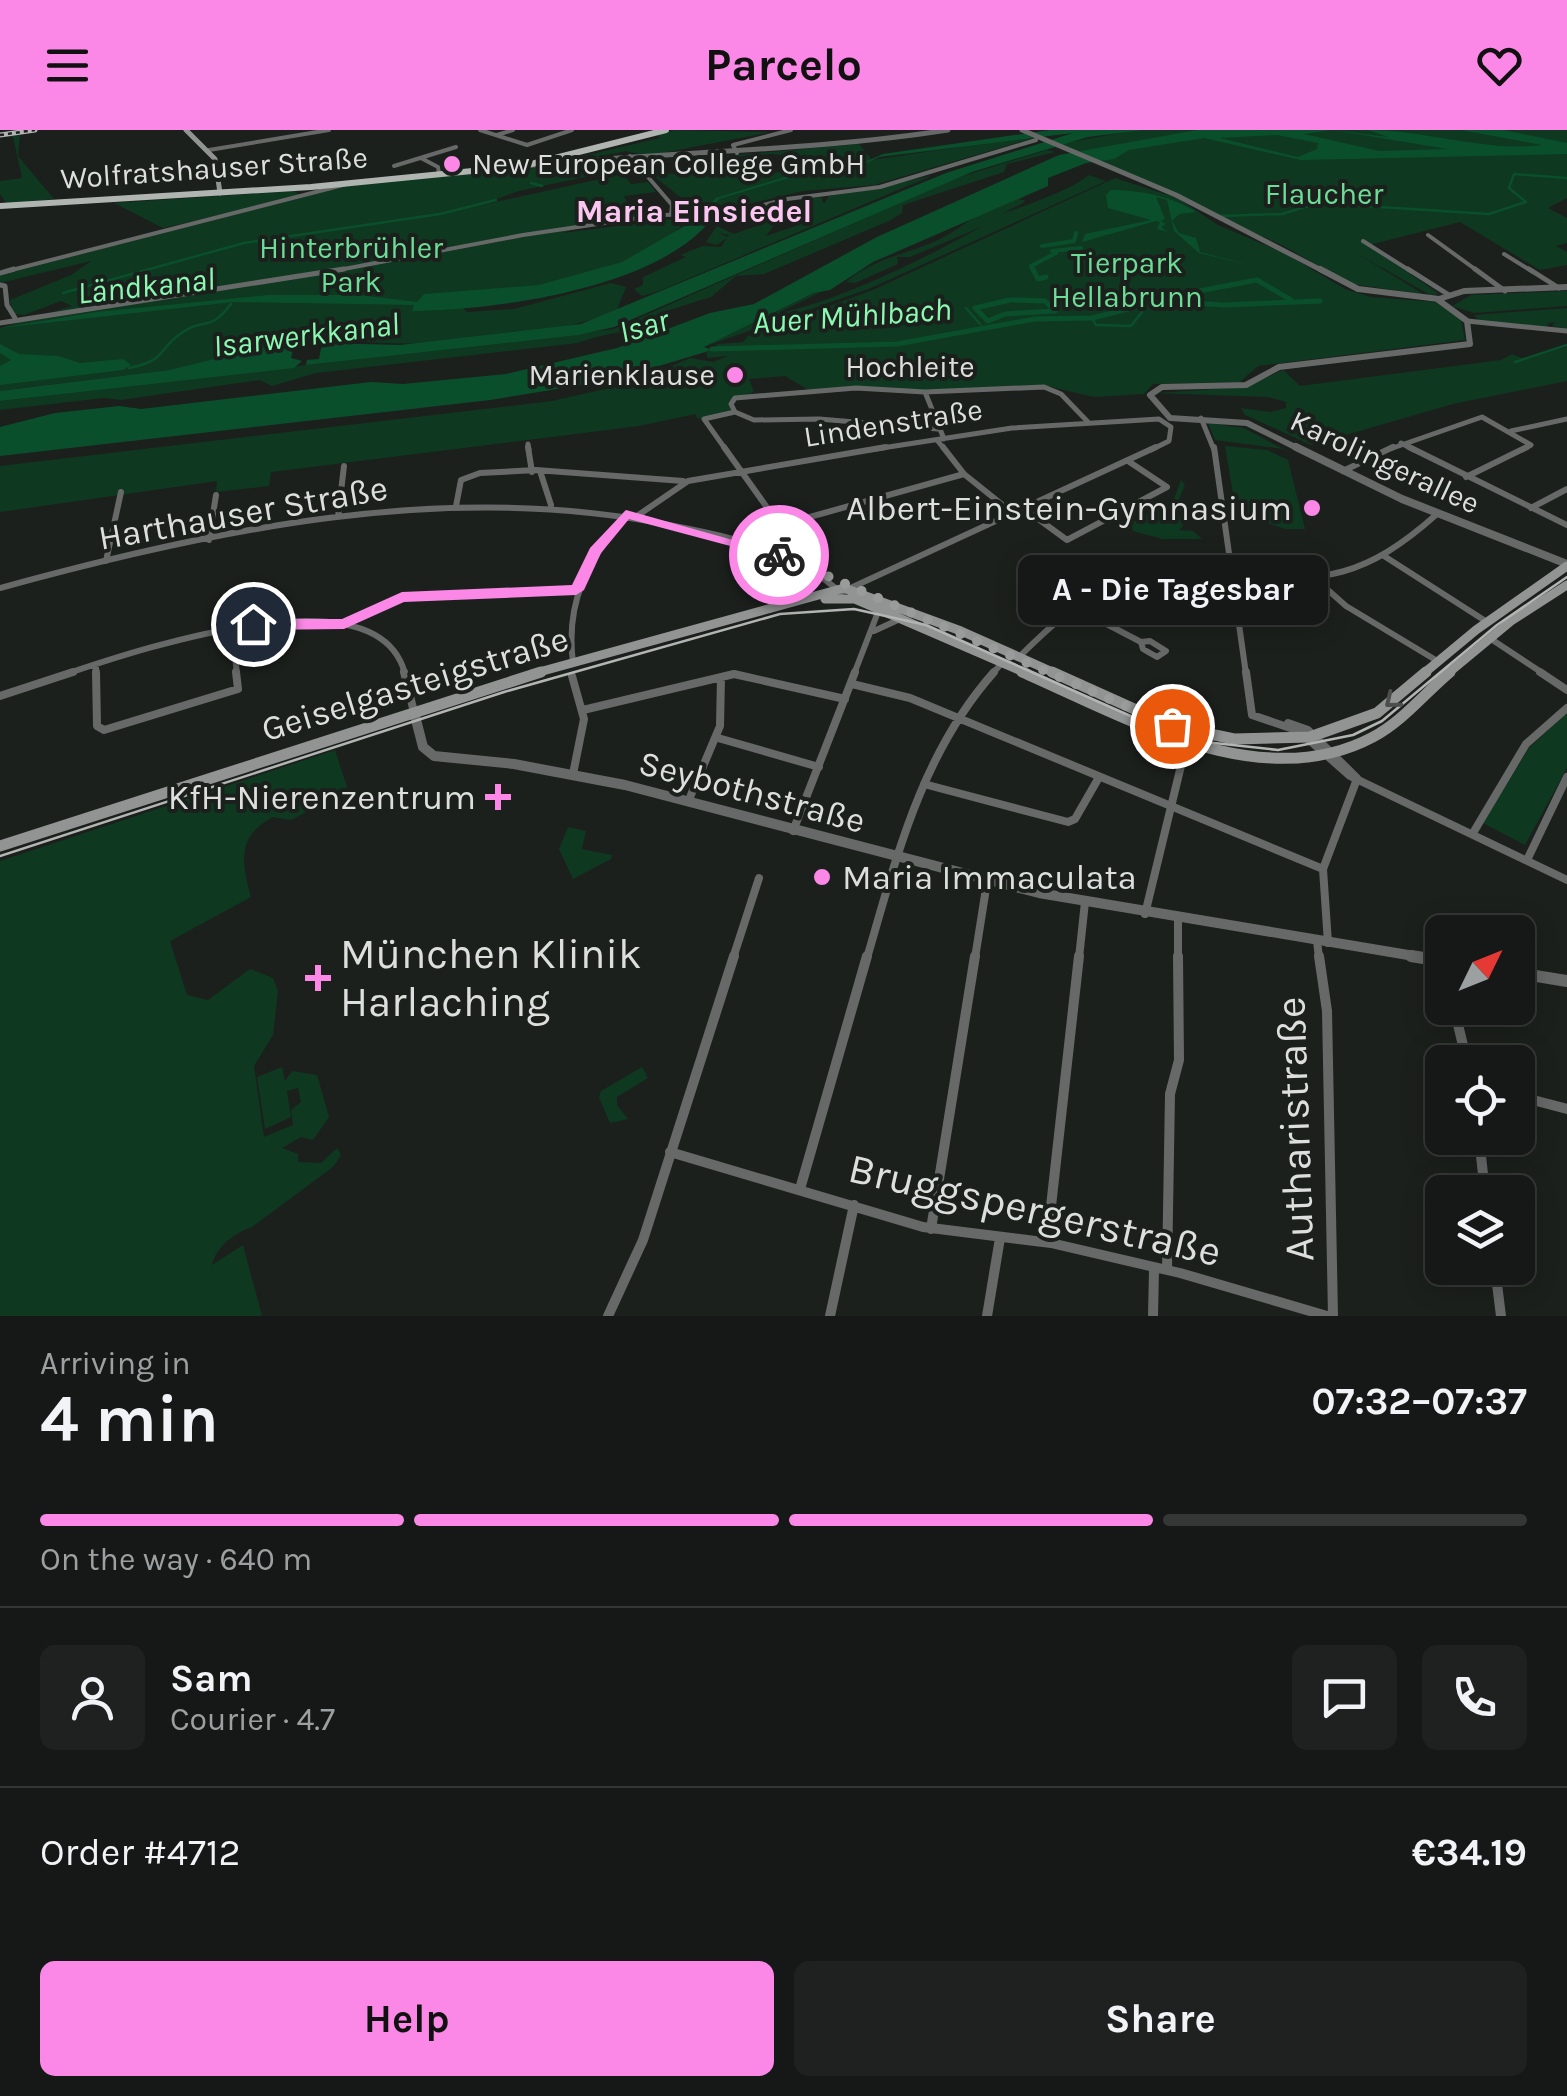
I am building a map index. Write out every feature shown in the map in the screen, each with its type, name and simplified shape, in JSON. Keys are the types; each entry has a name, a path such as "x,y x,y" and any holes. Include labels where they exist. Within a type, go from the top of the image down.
{"main road":[{"name":"Wolfratshauser Straße","path":"0,206 346,184 523,166 666,130"},
{"path":"188,131 209,150 219,180 216,193"},
{"path":"838,593 871,596 1136,712 1192,732 1251,740 1311,737 1377,713 1487,622 1567,565"},
{"path":"838,593 1003,661 1133,722 1188,742 1272,754 1328,753 1378,734 1490,639 1567,584"},
{"name":"Geiselgasteigstraße","path":"0,846 573,662 838,593"},
{"path":"878,612 890,604"}],"street":[{"path":"188,131 200,130"},
{"path":"209,150 330,130"},
{"path":"480,130 527,145 572,130"},
{"path":"497,135 512,130"},
{"path":"737,153 733,145 792,130"},
{"path":"523,166 629,156 642,159 859,144 948,130"},
{"path":"0,323 671,215 707,216 893,185 1032,136 1176,195 1352,287 1437,298 1563,288"},
{"path":"394,166 456,147"},
{"path":"421,158 436,165 440,174"},
{"path":"473,158 480,170"},
{"path":"642,159 672,205 671,215"},
{"path":"0,273 346,184"},
{"path":"1428,234 1506,292"},
{"path":"1364,241 1450,295"},
{"path":"1504,254 1563,288"},
{"path":"1,285 15,318"},
{"path":"1449,307 1450,295"},
{"path":"1437,298 1467,321 1567,331"},
{"name":"Karolingerallee","path":"1467,321 1470,344 1267,372 1246,385 1152,390 1152,399 1167,416 1248,423 1438,514 1567,565"},
{"path":"1553,330 1558,334 1554,340"},
{"name":"Hochleite","path":"735,412 731,404 735,398 779,392 1048,388 1088,422"},
{"path":"925,392 941,439 964,474 1015,516"},
{"path":"791,558 795,548 781,525 704,419 735,412 754,420 860,421 910,430 938,429"},
{"path":"1201,418 1213,441 1252,715 1311,737 1358,780 1567,880"},
{"path":"1342,471 1401,443 1490,418 1531,445 1466,477"},
{"name":"Lindenstraße","path":"637,516 688,481 941,439 1088,422 1159,419 1168,423 1172,438 1128,461"},
{"path":"1511,431 1567,420"},
{"path":"910,430 919,442"},
{"path":"1401,443 1567,524"},
{"path":"528,444 551,505"},
{"path":"816,573 838,593 1015,516 1026,510 1128,461 1167,486 1068,540 1026,510"},
{"path":"338,517 344,466"},
{"path":"456,506 459,484 465,477 566,470 634,481 688,481"},
{"path":"781,525 964,474"},
{"path":"1531,508 1567,489"},
{"path":"106,561 121,492"},
{"path":"209,540 216,495"},
{"path":"537,505 545,496"},
{"path":"1120,497 1132,505"},
{"name":"Harthauser Straße","path":"0,588 106,561 338,517 456,506 551,505 637,516 791,558 838,593"},
{"path":"573,662 570,623 576,590 594,551 626,514"},
{"path":"1019,658 1072,606 1110,582 1151,566 1180,562 1319,582 1347,576 1384,556 1438,514"},
{"path":"1384,556 1487,622"},
{"path":"871,578 871,596"},
{"path":"1319,582 1346,606 1439,662"},
{"path":"0,696 232,629 285,622 344,624 402,597 576,590"},
{"path":"1072,606 1141,642"},
{"path":"793,831 874,631 878,612"},
{"path":"874,631 900,619"},
{"path":"344,624 401,660 418,732"},
{"path":"96,667 97,726 104,730 238,689 232,629"},
{"path":"1490,639 1567,690"},
{"path":"800,1188 924,784 956,718 1003,661"},
{"path":"583,710 721,676 746,674 846,699"},
{"path":"572,676 583,710 582,745 573,774"},
{"path":"688,802 718,738 724,694 721,676"},
{"path":"852,684 910,698 1172,810 1323,869"},
{"path":"1473,832 1526,744 1567,708"},
{"path":"383,722 406,723 418,732"},
{"name":"Seybothstraße","path":"418,732 429,755 573,774 987,882 1144,914 1425,958"},
{"path":"718,738 819,767"},
{"path":"1144,914 1188,742"},
{"path":"1527,860 1567,778"},
{"path":"924,784 1068,822 1075,819 1098,779"},
{"name":"Autharistraße","path":"1330,1316 1323,869 1358,780"},
{"path":"608,1316 634,1264 758,878"},
{"path":"932,1229 987,882"},
{"path":"1047,1242 1085,902"},
{"path":"1153,1316 1160,1270 1170,1094 1179,1060 1178,919"},
{"path":"1535,976 1567,981"},
{"path":"1535,1100 1567,1108"},
{"name":"Bruggspergerstraße","path":"670,1152 932,1229 1047,1242 1330,1316"},
{"path":"830,1316 854,1204"},
{"path":"987,1316 1000,1238"},
{"path":"1497,1285 1501,1316"}],"green space":[{"path":"46,130 20,134 18,156 54,199 7,204 0,194 0,181 22,178 13,137 0,136"},
{"name":"Hinterbrühler Park","path":"674,130 770,132 647,156 626,151 561,164 613,159 606,163 618,170 519,191 473,207 623,174 631,184 648,182 656,192 624,196 630,209 646,207 655,213 597,224 593,217 582,219 585,226 562,233 690,217 635,258 602,271 530,286 424,294 412,310 514,309 611,283 626,287 616,312 585,322 485,340 384,343 351,341 350,336 320,336 169,370 0,391 0,328 72,306 61,301 24,315 13,314 10,300 71,275 91,261 0,283 0,275 351,185 529,169 660,138 658,135"},
{"name":"Flaucher","path":"1136,130 1567,130 1567,198 1548,208 1567,218 1567,243 1556,246 1567,252 1567,265 1540,270 1460,222 1369,245 1439,294 1430,295 1358,254 1423,294 1351,284 1282,245 1055,145"},
{"path":"1030,139 874,185 803,191 707,214 677,207 674,201 680,197 650,173 747,175 799,168 790,156 772,154 638,164 859,144 872,160"},
{"path":"1047,150 1055,152 1007,164 1004,172 903,205 902,213 891,220 764,274 736,276 711,297 660,313 657,323 636,329 578,343 316,373 272,386 260,380 121,400 104,398 0,410 0,401 614,329 954,179"},
{"path":"1088,175 1106,181 871,288 706,346 815,293 821,292 778,313 854,289 909,264 981,227 910,257 897,257 898,264 855,283 846,282 870,266 946,236 1004,202 1027,195 1018,200 1025,200 1023,203 1002,214 1062,191"},
{"path":"931,176 659,291 642,296 634,289 643,285 643,277 686,257 680,255 703,246 721,247 727,237 717,245 706,242 717,226 734,234 773,220 777,222 766,236 801,224 775,218 802,208 803,199 821,197 824,204 829,196"},
{"name":"Tierpark Hellabrunn","path":"1115,178 1177,198 1218,225 1286,254 1345,289 1371,297 1435,302 1461,320 1465,340 1258,366 1240,382 1153,384 1144,394 1094,397 1047,386 927,391 807,389 785,376 749,379 754,392 728,402 732,411 698,419 695,414 639,426 271,472 269,486 216,492 217,481 0,512 0,466 552,401 636,382 690,358 713,362 728,356 708,358 706,353 718,344 743,342 748,336 873,290"},
{"path":"295,191 300,197 163,228 114,203"},
{"path":"1567,291 1567,306 1474,313 1452,306 1471,295"},
{"path":"1567,308 1567,329 1552,326 1555,322 1548,323 1547,328 1479,320 1474,315"},
{"path":"1567,347 1567,381 1453,404 1311,445 1245,415 1241,408 1270,412 1286,408 1286,402 1268,397 1156,393 1246,387 1283,370 1300,386 1501,360 1512,354 1524,359"},
{"path":"1208,423 1244,428 1283,449 1215,440"},
{"path":"1225,446 1267,450 1288,460 1305,529 1285,529 1236,512"},
{"path":"1181,480 1185,485 1179,499 1184,508 1178,512 1183,526 1179,530 1193,531 1202,539 1162,539 1133,531 1131,523 1174,499"},
{"path":"1567,713 1567,768 1525,845 1483,823 1529,748"},
{"path":"335,750 348,790 291,820 273,817 261,824 245,851 251,897 170,941 187,995 208,1000 250,969 273,978 278,991 273,1035 254,1066 264,1137 293,1125 291,1110 301,1102 298,1088 287,1091 291,1117 265,1129 257,1077 282,1067 285,1081 292,1071 317,1075 329,1117 313,1140 301,1137 282,1148 298,1154 298,1162 321,1163 337,1148 341,1155 333,1167 227,1242 214,1258 212,1265 243,1245 262,1316 0,1316 0,861"},
{"path":"568,827 586,831 582,849 612,855 611,859 573,879 559,849"},
{"path":"642,1067 648,1078 617,1097 617,1105 628,1119 610,1123 599,1097 601,1091"}],"shaded area":[{"path":"1050,130 1143,130 1088,137 972,172 614,327 578,335 306,365 307,360 319,359 322,343 400,345 581,324 946,173 1073,133 879,157 842,175 799,175 719,199 703,217 707,224 702,230 675,251 605,282 524,301 412,311 414,305 233,302 0,328 96,312 269,295 358,295 417,302 424,294 539,285 622,262 695,220 716,198 798,173 842,172 883,154"},
{"path":"1197,130 1331,130 1304,134 1379,151 1447,149 1333,130 1388,137 1368,130 1390,131 1498,146 1542,145 1461,130 1503,130 1567,143 1567,154 1301,160 1204,138 1129,150 1114,159 1086,163 1048,178 1048,186 873,262 830,290 814,293 704,347 712,350 612,380 490,400 0,456 0,427 55,413 119,406 141,409 371,382 403,384 506,374 617,348 710,313 754,304 877,237 1059,155","holes":["1277,135 1318,143 1317,149 1298,157 1220,138"]},
{"path":"1111,190 1155,195 1186,206 1196,212 1179,214 1172,221 1179,233 1196,238 1200,252 1254,266 1199,253 1174,231 1167,200 1156,197 1165,219 1161,221 1166,224 1161,227 1168,232 1157,229 1160,222 1156,221 1082,242 1085,234 1151,220 1108,208 1106,195"},
{"path":"0,344 19,354 58,356 80,363 123,359 131,365 123,370 0,385 0,366 11,360 0,353"},
{"path":"294,345 291,358 302,361 294,368 0,401 0,391 169,370 256,349"}],"waterway":[{"path":"1220,216 1282,214 1318,203 1489,214 1526,202 1509,188 1514,174 1567,178"},
{"path":"531,183 542,186"},
{"name":"Ländkanal","path":"63,293 244,243 440,214 496,200"},
{"path":"1042,246 1074,241 1076,233"},
{"path":"1034,272 1031,266 1056,253 1052,251 1081,248"},
{"path":"1033,269 1038,279 1046,277"},
{"name":"Auer Mühlbach","path":"1173,301 1183,294 1257,280 1291,300"},
{"path":"1010,300 975,308 988,321 1005,314 1055,311 1045,301 1014,300"},
{"name":"Auer Mühlbach","path":"712,349 897,344 1035,319 1092,318 1159,301 1224,305 1320,301"},
{"path":"129,368 156,358 183,332 212,322 231,304"},
{"path":"966,308 980,324"},
{"path":"1092,318 1096,325 1131,326 1142,312"},
{"path":"1515,362 1567,345"}],"tram line":[{"path":"0,856 504,692 780,614 854,609 926,625 1135,718 1205,742 1278,750 1353,735 1382,721 1497,625 1567,577"}],"railway":[{"path":"0,135 35,130"}],"way so far":[{"path":"779,555 1172,726"}],"place":[{"name":"New European College GmbH","path":"452,164"},
{"name":"Marienklause","path":"735,375"},
{"name":"Albert-Einstein-Gymnasium","path":"1312,508"},
{"name":"A - Die Tagesbar","path":"1172,726"},
{"name":"KfH-Nierenzentrum","path":"498,797"},
{"name":"Maria Immaculata","path":"822,877"},
{"name":"München Klinik Harlaching","path":"318,978"}],"district":[{"name":"Maria Einsiedel","path":"694,211"}],"route":[{"path":"253,624 344,624 402,597 438,599 576,590 594,551 626,514 779,555"}],"water label":[{"name":"Isar","path":"644,326"},
{"name":"Isarwerkkanal","path":"306,335"}]}
